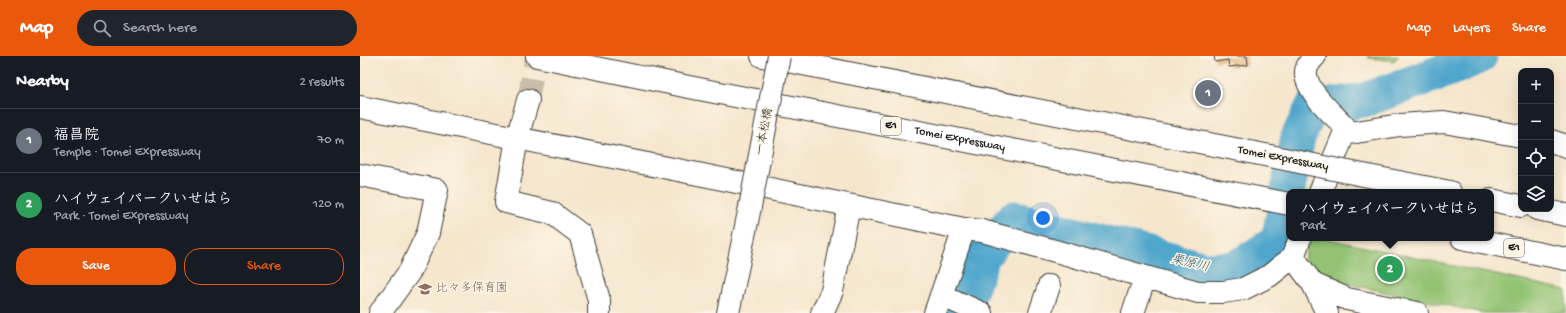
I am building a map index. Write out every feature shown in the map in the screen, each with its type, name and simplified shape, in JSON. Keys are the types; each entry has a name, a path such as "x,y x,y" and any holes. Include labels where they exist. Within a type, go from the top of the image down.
{"main road":[{"name":"Tomei Expressway","path":"537,56 1286,203"},
{"name":"Tomei Expressway","path":"762,56 1435,189"},
{"name":"一本松橋","path":"728,313 780,56"},
{"path":"1315,56 1308,64 1305,74 1309,86 1344,131"},
{"path":"528,100 517,138 506,202 552,213 580,234 598,300 599,313"},
{"path":"360,107 973,230 1066,254 1198,292 1223,292 1243,289 1269,276 1296,247 1327,313"},
{"path":"1344,131 1444,122 1518,135"},
{"path":"1321,189 1344,131"},
{"path":"1554,142 1566,146"},
{"path":"360,175 437,190 428,233 410,271 380,313"},
{"path":"1494,201 1518,205"},
{"path":"822,313 832,291 849,206"},
{"path":"1554,212 1566,214"},
{"path":"973,230 943,303 981,313"},
{"name":"E1","path":"1477,241 1566,259"},
{"path":"1133,313 1145,277"},
{"path":"1314,284 1347,299 1417,313"},
{"path":"1040,313 1049,286"}],"green space":[{"path":"1367,56 1399,56 1394,61 1368,58"},
{"path":"1308,241 1338,241 1566,290 1566,313 1483,313 1315,277 1304,261"}],"building":[{"path":"1214,56 1247,56 1248,65 1229,67 1228,60 1215,62"}],"waterway":[{"name":"栗原川","path":"1288,189 1298,137 1312,108 1364,100 1458,66 1480,56"},
{"name":"栗原川","path":"962,313 983,256 1013,218 1208,270 1236,268 1278,241 1286,199"}],"tunnel":[{"path":"528,100 536,56"}],"place":[{"name":"福昌院","path":"1208,93"},
{"name":"ハイウェイパークいせはら","path":"1390,269"},
{"name":"比々多保育園","path":"425,289"}]}
